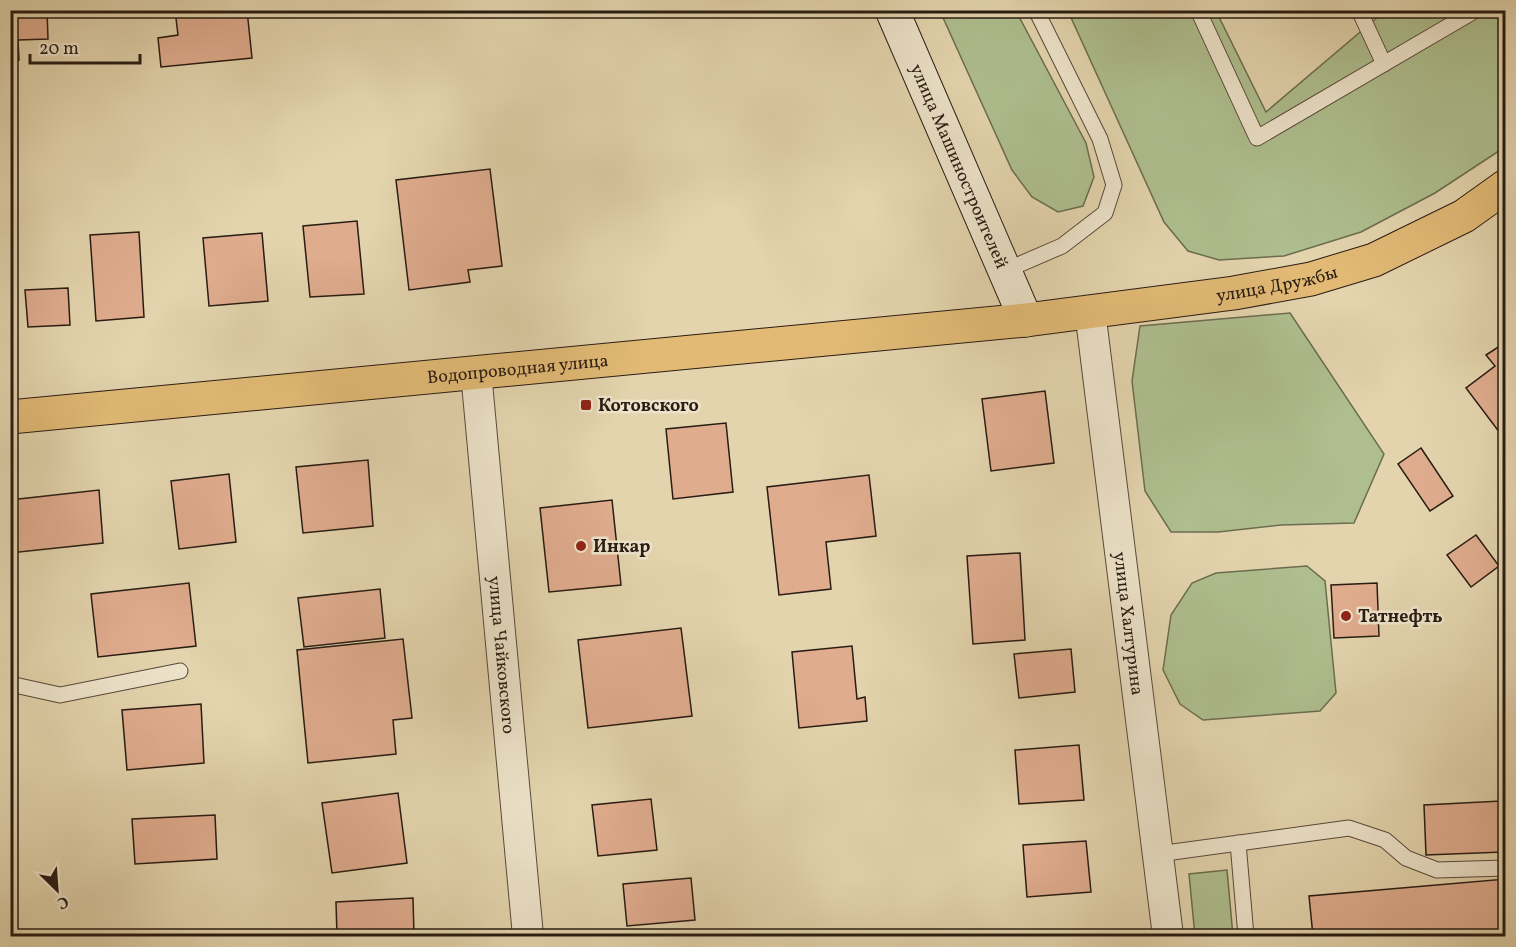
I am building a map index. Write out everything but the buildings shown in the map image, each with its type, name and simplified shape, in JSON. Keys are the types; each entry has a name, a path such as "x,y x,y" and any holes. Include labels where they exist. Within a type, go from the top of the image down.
{"main road":[{"name":"улица Машиностроителей","path":"892,10 1026,320"},
{"name":"улица Дружбы","path":"1026,320 1245,291 1311,279 1374,260 1464,216 1506,186"},
{"name":"Водопроводная улица","path":"10,417 1026,320"}],"street":[{"name":"улица Халтурина","path":"1090,311 1168,936"},
{"name":"улица Чайковского","path":"476,372 528,936"}],"lane":[{"path":"1004,271 1062,246 1105,213 1114,185 1100,139 1036,10"},
{"path":"1198,10 1257,138 1476,10"},
{"path":"1359,10 1384,64"},
{"path":"10,684 60,695 180,671"},
{"path":"1158,854 1349,828 1385,840 1406,858 1437,870 1506,868"},
{"path":"1238,843 1246,936"}],"green space":[{"path":"940,11 1016,11 1086,143 1094,177 1083,206 1058,212 1032,197 1012,170"},
{"path":"1068,11 1216,11 1266,112 1385,11 1505,11 1505,147 1435,193 1361,232 1284,256 1219,260 1188,251 1164,222"},
{"path":"1290,313 1384,454 1354,523 1281,525 1218,532 1171,532 1145,491 1132,381 1140,326"},
{"path":"1307,566 1325,581 1336,693 1320,711 1203,720 1180,704 1163,670 1171,615 1192,583 1216,573"},
{"path":"1227,870 1233,936 1195,936 1189,874"}],"place":[{"name":"Котовского","path":"586,405"},
{"name":"Инкар","path":"581,546"},
{"name":"Татнефть","path":"1346,616"}]}
